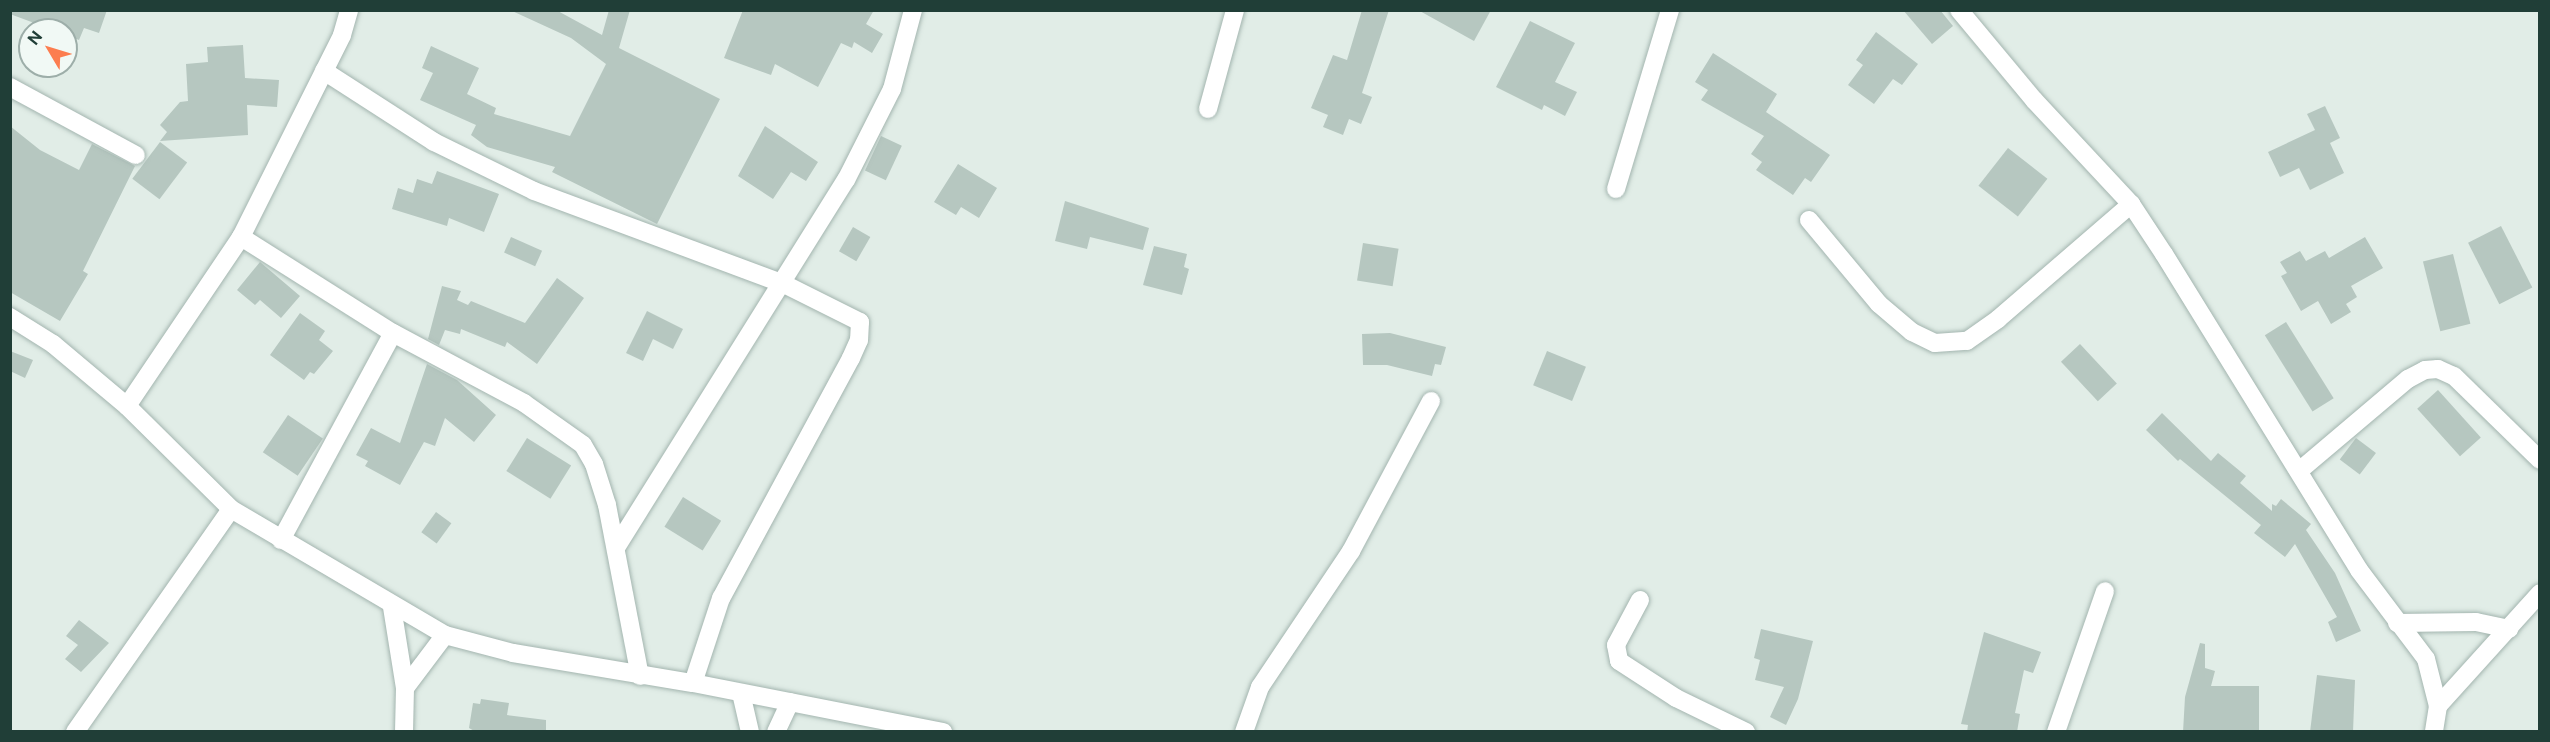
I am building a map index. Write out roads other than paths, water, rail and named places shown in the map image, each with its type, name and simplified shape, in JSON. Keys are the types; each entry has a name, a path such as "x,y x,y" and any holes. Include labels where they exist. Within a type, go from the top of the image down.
{"street":[{"path":"127,406 241,237 324,71 349,10"},
{"path":"617,546 784,284 846,180 892,89 913,10"},
{"path":"1208,109 1235,10"},
{"path":"1616,189 1670,10"},
{"path":"1959,10 2034,100 2131,204 2300,471 2359,570 2426,659 2438,706 2434,732"},
{"path":"324,71 434,142 534,191 784,284 860,322 859,340 721,598 693,683"},
{"path":"10,87 136,155"},
{"path":"1809,220 1880,304 1912,332 1935,343 1967,340 1998,319 2131,204"},
{"path":"241,237 393,333 524,403 583,445 594,464 617,546 640,676"},
{"path":"10,317 53,344 127,406 231,509 392,607 445,635 513,653 640,676 693,683 943,732"},
{"path":"281,540 393,333"},
{"path":"2300,471 2408,379 2425,370 2438,369 2454,376 2540,460"},
{"path":"1244,732 1260,687 1351,551 1431,401"},
{"path":"75,732 231,509"},
{"path":"2056,732 2105,591"},
{"path":"2438,706 2540,593"},
{"path":"1640,600 1616,645 1619,661 1676,698 1746,732"},
{"path":"392,607 405,688 404,732"},
{"path":"2397,623 2476,622 2509,629"},
{"path":"405,688 445,635"},
{"path":"741,693 750,732"},
{"path":"776,732 789,702"}]}
